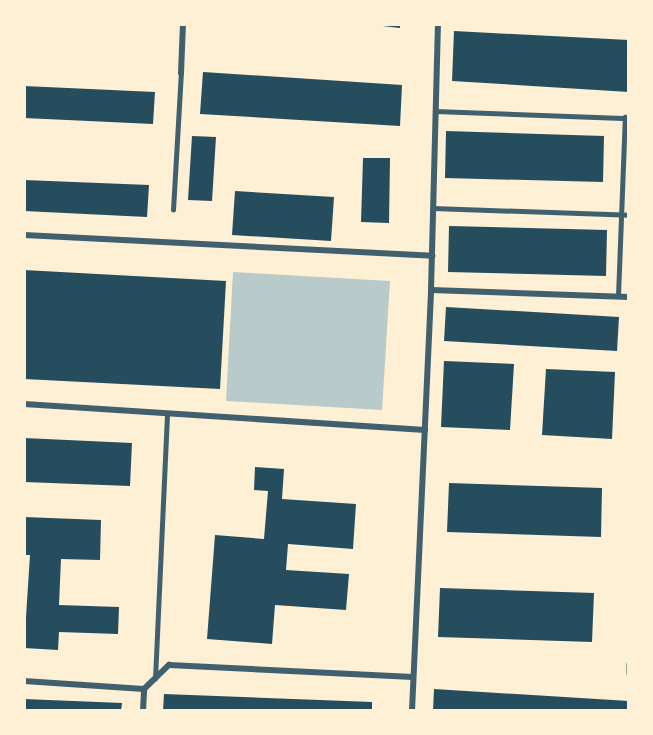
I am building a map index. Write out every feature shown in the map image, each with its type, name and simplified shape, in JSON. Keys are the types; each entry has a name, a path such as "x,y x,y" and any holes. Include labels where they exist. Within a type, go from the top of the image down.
{"street":[{"path":"181,73 183,24"},
{"path":"412,711 431,290 438,24"},
{"path":"24,236 432,256"},
{"path":"431,290 629,297"},
{"path":"24,404 425,430"},
{"path":"143,711 144,689 169,665 413,676"},
{"path":"24,681 144,689"}],"lane":[{"path":"173,210 181,73"},
{"path":"435,111 627,117 620,215 618,296"},
{"path":"433,208 629,216"},
{"path":"155,679 167,413"},
{"path":"629,664 629,673"}],"shaded area":[{"path":"233,272 390,281 382,410 226,401"}],"building":[{"path":"365,24 400,24 400,28"},
{"path":"454,31 629,40 629,92 452,81"},
{"path":"203,72 402,85 400,126 200,114"},
{"path":"24,86 155,92 153,124 24,118"},
{"path":"446,131 604,136 603,182 445,178"},
{"path":"192,136 216,137 212,201 188,200"},
{"path":"363,158 390,158 389,223 361,222"},
{"path":"24,180 149,185 147,217 24,211"},
{"path":"235,191 334,197 331,241 232,235"},
{"path":"449,226 607,230 606,276 448,272"},
{"path":"24,270 226,281 220,389 24,379"},
{"path":"446,307 619,317 617,351 444,341"},
{"path":"444,361 514,364 510,430 441,427"},
{"path":"546,369 615,372 612,439 542,435"},
{"path":"24,438 132,443 130,486 24,482"},
{"path":"255,467 284,469 282,499 356,504 353,549 288,544 286,570 349,574 346,610 275,605 272,644 207,639 215,535 264,539 268,491 254,490"},
{"path":"449,483 602,488 601,537 447,532"},
{"path":"24,517 101,520 100,560 61,559 59,605 119,607 118,634 59,632 58,650 24,648 30,555 24,555"},
{"path":"440,588 594,593 592,642 438,637"},
{"path":"434,689 629,701 629,711 433,711"},
{"path":"164,694 372,702 372,711 163,711"},
{"path":"24,699 122,703 121,711 24,711"}]}
